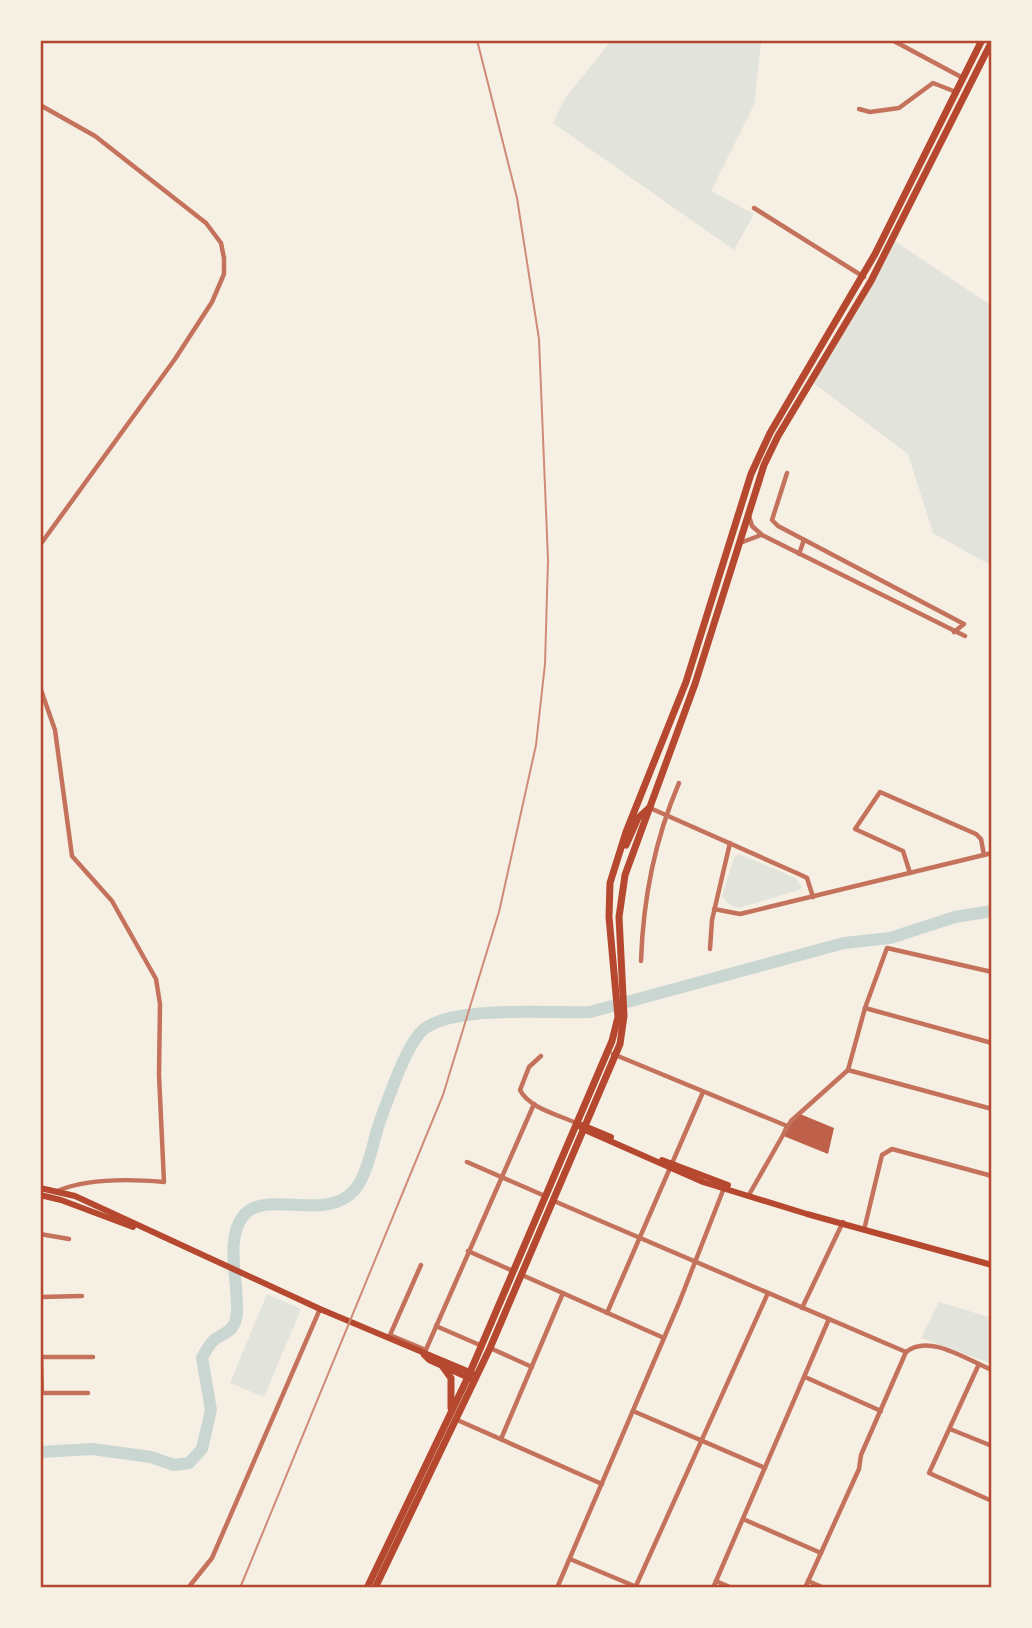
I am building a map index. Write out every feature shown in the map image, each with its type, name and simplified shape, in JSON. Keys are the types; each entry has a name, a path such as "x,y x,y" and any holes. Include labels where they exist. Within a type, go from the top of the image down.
{"highway":[{"path":"620,988 608,917 613,873 689,674 756,461 863,276 982,40"},
{"path":"367,1588 522,1275 585,1128 612,1053 621,1017 621,900 626,871 695,684 748,512 773,444 871,281 992,41"},
{"path":"649,808 646,797 650,774"},
{"path":"613,873 638,818 649,808"},
{"path":"486,1347 513,1271 545,1196 612,1053"},
{"path":"375,1588 452,1416 453,1389 449,1373 443,1367"}],"main road":[{"path":"577,1124 671,1166 725,1186 842,1223 992,1263"},
{"path":"725,1186 842,1223"},
{"path":"40,1188 75,1196 320,1310 425,1352 472,1376"},
{"path":"40,1195 61,1199 171,1242"},
{"path":"425,1352 443,1367 472,1376"}],"street":[{"path":"892,40 963,78"},
{"path":"859,109 870,112 899,108 933,83 956,92"},
{"path":"40,105 95,136 206,223 220,243 224,258 223,274 212,302 170,366 40,545"},
{"path":"754,208 871,281"},
{"path":"787,473 772,520 804,540 964,624 954,632"},
{"path":"748,512 752,526 762,535 965,636"},
{"path":"738,544 762,535"},
{"path":"799,554 804,540"},
{"path":"40,687 55,730 72,856 112,901 131,932 156,979 160,1004 159,1075 164,1182 102,1182 69,1186 56,1191"},
{"path":"641,961 644,912 665,815 679,783"},
{"path":"910,873 903,851 855,829 880,792 976,834 981,839 984,855"},
{"path":"649,808 805,876 813,897"},
{"path":"710,950 714,909 730,843"},
{"path":"714,909 740,914 992,853"},
{"path":"750,1193 787,1126 848,1070 865,1008 887,948 992,972"},
{"path":"865,1008 992,1042"},
{"path":"612,1053 787,1126"},
{"path":"541,1056 529,1067 520,1090 524,1098 577,1124"},
{"path":"848,1070 992,1110"},
{"path":"607,1313 703,1092"},
{"path":"421,1265 390,1335 425,1352 534,1104"},
{"path":"864,1229 882,1155 886,1151 892,1149 992,1177"},
{"path":"467,1162 545,1196"},
{"path":"557,1588 664,1338 725,1186"},
{"path":"554,1201 906,1352"},
{"path":"802,1308 842,1223"},
{"path":"40,1234 69,1239"},
{"path":"468,1251 513,1271"},
{"path":"522,1275 664,1338"},
{"path":"501,1439 563,1293"},
{"path":"570,1559 637,1587 664,1519 703,1441 768,1293"},
{"path":"40,1297 82,1296"},
{"path":"188,1588 212,1558 320,1310"},
{"path":"713,1588 829,1319"},
{"path":"436,1326 531,1367"},
{"path":"805,1588 859,1469 861,1455 906,1352 915,1345 931,1345 992,1370"},
{"path":"88,1393 42,1393 41,1357 93,1356"},
{"path":"979,1364 929,1473 992,1502"},
{"path":"804,1377 881,1410"},
{"path":"633,1411 765,1468"},
{"path":"452,1416 602,1484"},
{"path":"950,1429 992,1446"},
{"path":"743,1519 821,1553"},
{"path":"716,1581 732,1588"},
{"path":"808,1581 824,1588"}],"shaded area":[{"path":"612,40 764,40 761,44 754,105 711,191 754,214 734,250 553,123 566,97"},
{"path":"893,240 992,306 992,566 933,533 908,454 811,381"},
{"path":"739,854 795,878 802,887 742,907 730,905 722,895 734,858"},
{"path":"267,1294 301,1309 264,1397 230,1383"},
{"path":"939,1302 992,1318 990,1363 921,1338"}],"building":[{"path":"800,1114 834,1128 828,1154 781,1135 785,1125"}],"waterway":[{"path":"40,1452 92,1449 151,1457 174,1465 189,1463 202,1449 211,1410 202,1358 212,1342 230,1330 235,1323 237,1295 233,1252 238,1226 244,1215 255,1207 269,1204 335,1203 349,1195 363,1175 380,1121 407,1053 419,1034 432,1024 451,1018 500,1012 590,1012 844,943 890,938 955,917 992,911"}],"railway":[{"path":"240,1588 443,1095 499,912 536,745 545,664 548,560 539,339 517,198 477,40"}]}
